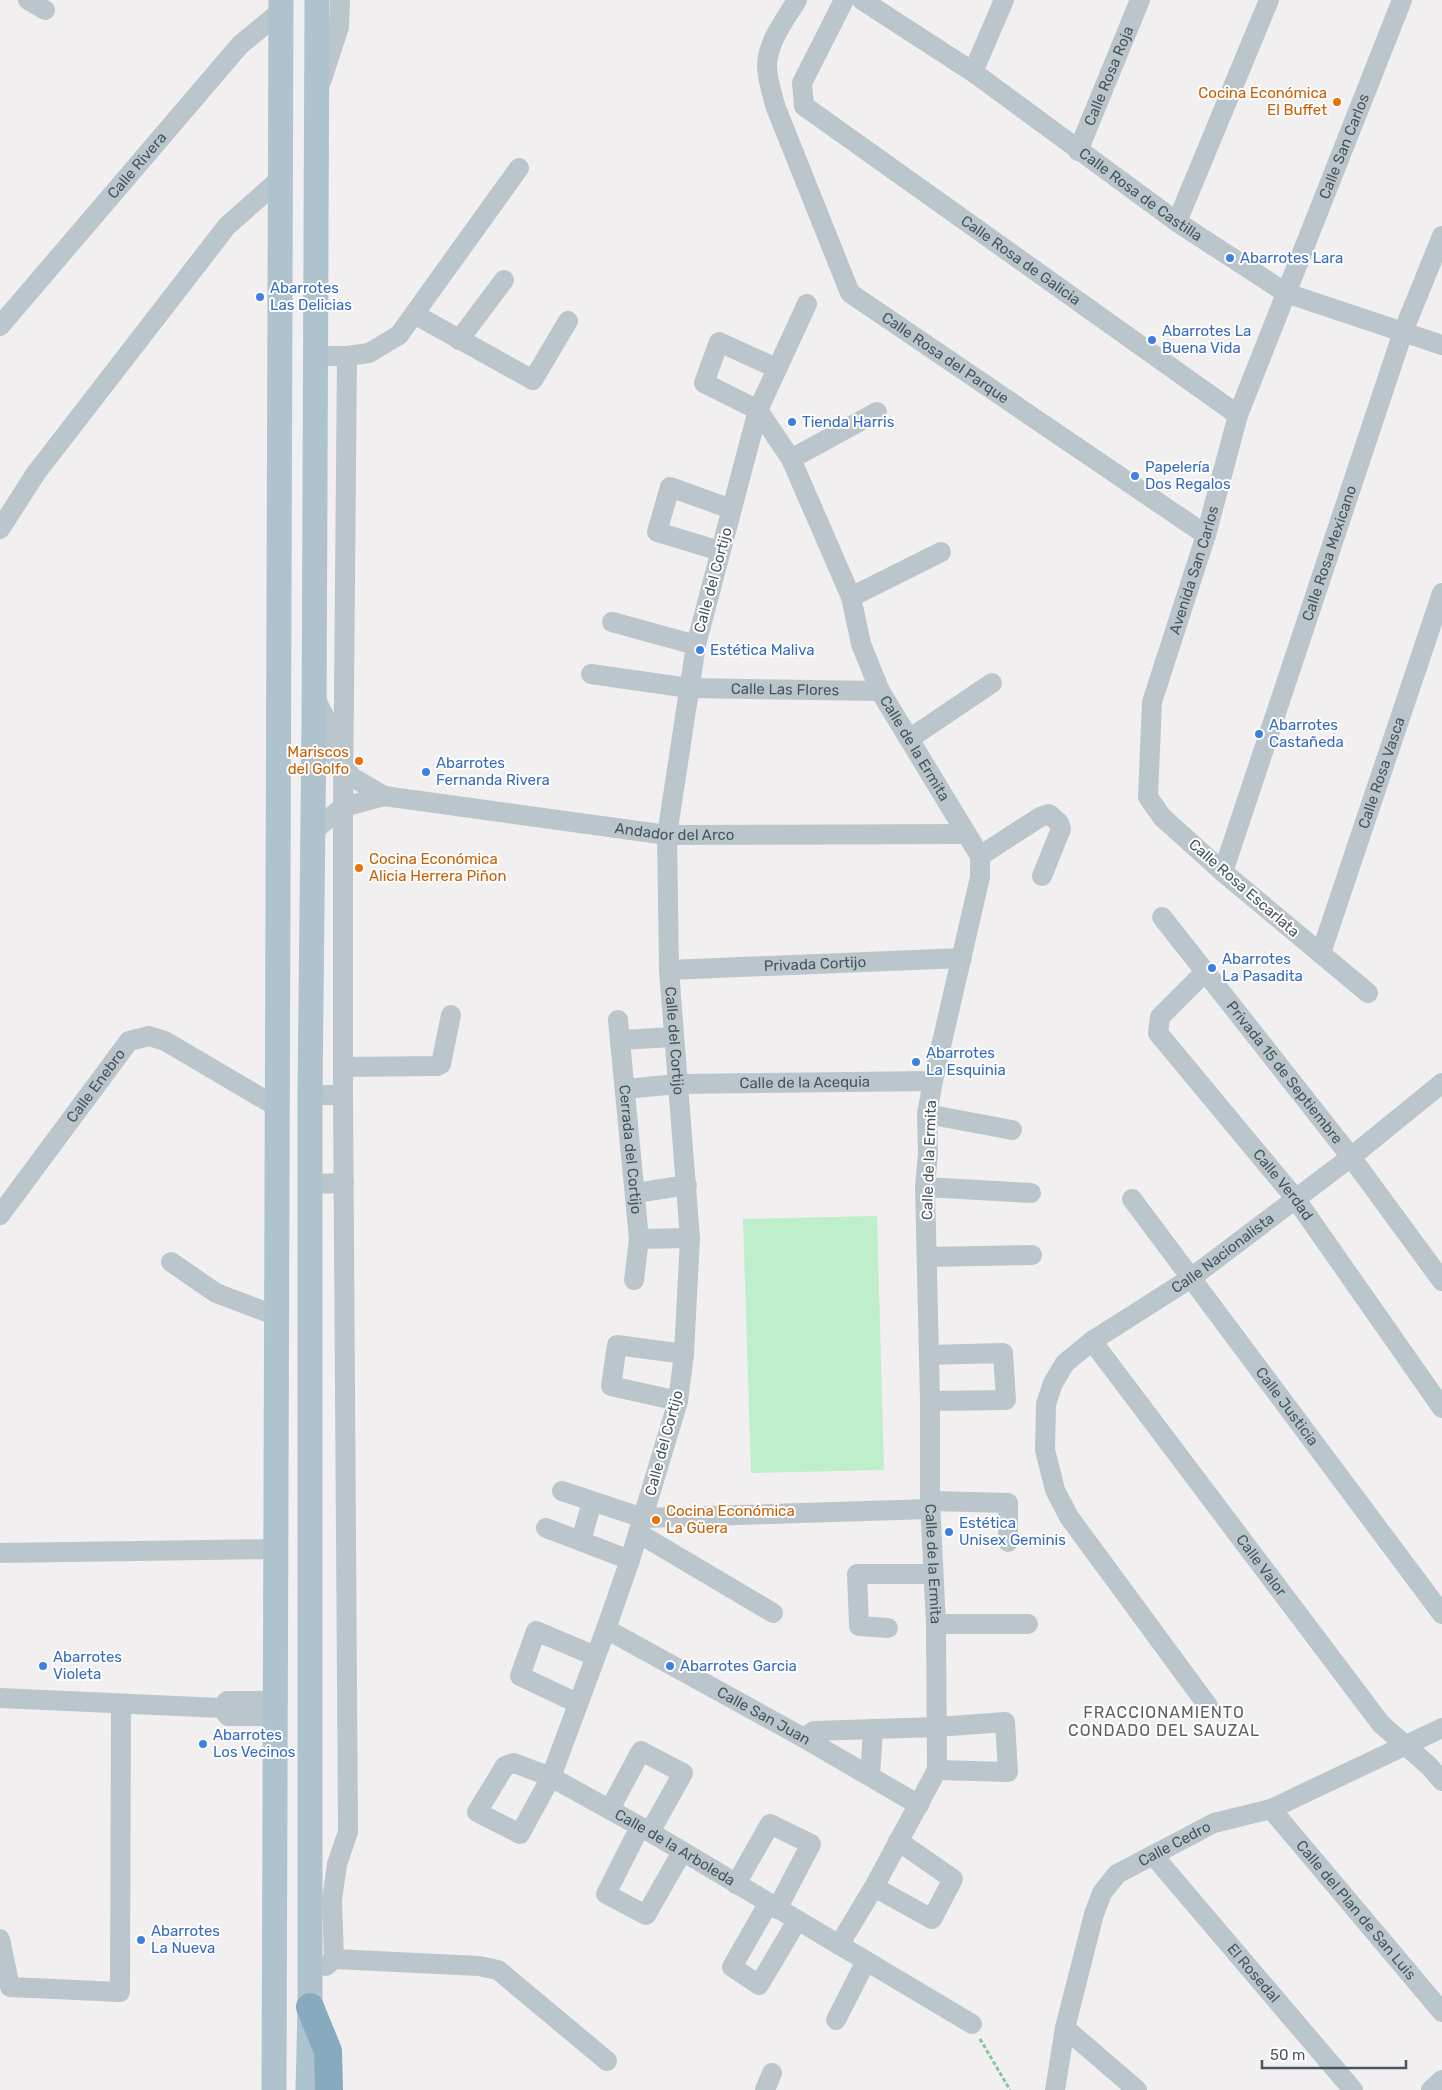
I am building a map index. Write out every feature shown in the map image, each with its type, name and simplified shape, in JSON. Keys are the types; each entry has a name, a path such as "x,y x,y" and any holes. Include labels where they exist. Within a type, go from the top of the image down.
{"highway":[{"path":"310,1994 328,2051 329,2090"}],"main road":[{"path":"308,2090 310,1994 310,1095 317,0"},
{"path":"274,2090 281,5"},
{"path":"279,358 315,356"},
{"path":"278,694 314,695"}],"street":[{"path":"28,0 45,10"},
{"path":"316,99 339,26 340,0"},
{"name":"Calle Rosa del Parque","path":"796,0 770,47 767,65 776,108 850,293 1206,536"},
{"path":"776,108 804,106 802,83 844,0"},
{"name":"Calle Rosa de Castilla","path":"862,0 973,72 1177,222 1286,293 1442,345"},
{"path":"973,72 1004,0"},
{"name":"Calle Rosa Roja","path":"1078,151 1140,0"},
{"path":"1177,222 1269,0"},
{"name":"Calle San Carlos","path":"1286,293 1402,0"},
{"name":"Calle Rivera","path":"0,326 240,46 281,5"},
{"name":"Calle Rosa de Galicia","path":"804,106 1238,415"},
{"path":"315,356 346,356 369,353 399,335 519,168"},
{"path":"0,529 36,473 227,226 280,179"},
{"name":"Calle Rosa Mexicano","path":"1223,872 1403,332 1442,236"},
{"path":"459,340 504,280"},
{"name":"Avenida San Carlos","path":"1148,797 1152,702 1206,536 1238,415 1286,293"},
{"name":"Calle del Cortijo","path":"505,1766 477,1812 520,1834 551,1777 606,1629 641,1526 678,1401 684,1354 690,1238 669,970 667,835 696,645 731,509 758,410 807,304"},
{"path":"414,314 533,380 568,321"},
{"path":"758,410 704,383 719,342 776,368"},
{"path":"310,1994 334,1959 332,1900 337,1864 348,1832 343,1095 346,356"},
{"name":"Calle de la Ermita","path":"758,410 791,459 851,597 861,644 880,691 980,856 980,877 927,1114 928,1153 925,1187 930,1401 930,1505 936,1624 937,1770 874,1887 838,1945"},
{"path":"791,459 877,412"},
{"path":"315,428 347,428"},
{"path":"720,551 657,532 670,487 731,509"},
{"path":"315,546 346,548"},
{"path":"851,597 941,552"},
{"name":"Calle Rosa Vasca","path":"1321,953 1442,593"},
{"path":"612,622 696,645"},
{"name":"Calle Las Flores","path":"590,674 689,688 880,691"},
{"path":"909,739 992,683"},
{"name":"Andador del Arco","path":"314,695 327,722 331,751 352,777 384,796 667,835 967,834"},
{"name":"Andador del Arco","path":"312,831 343,807 384,796"},
{"name":"Calle Rosa Escarlata","path":"1148,797 1162,817 1223,872 1368,993"},
{"path":"980,856 1040,817 1049,814 1055,817 1061,829 1042,876"},
{"name":"Privada 15 de Septiembre","path":"1162,917 1204,973 1351,1157 1442,1281"},
{"name":"Privada Cortijo","path":"669,970 962,958"},
{"name":"Calle Verdad","path":"1204,973 1160,1017 1158,1033 1295,1198 1442,1408"},
{"path":"343,1067 437,1066 441,1064 450,1015"},
{"name":"Cerrada del Cortijo","path":"618,1020 639,1239 634,1280"},
{"name":"Calle Enebro","path":"0,1216 129,1041 150,1036 166,1041 277,1107"},
{"path":"620,1040 674,1038"},
{"name":"Calle de la Acequia","path":"625,1089 677,1084 933,1081"},
{"name":"Calle Nacionalista","path":"1208,1706 1069,1517 1055,1490 1045,1450 1046,1404 1053,1383 1065,1363 1092,1341 1191,1278 1351,1157 1442,1083"},
{"path":"310,1095 343,1095"},
{"path":"927,1114 1012,1130"},
{"path":"310,1184 344,1183"},
{"path":"636,1193 687,1185"},
{"path":"925,1187 1031,1193"},
{"name":"Calle Justicia","path":"1132,1199 1442,1614"},
{"path":"639,1239 690,1238"},
{"path":"927,1257 1032,1255"},
{"path":"172,1262 216,1293 277,1316"},
{"name":"Calle Valor","path":"1092,1341 1381,1724 1429,1766 1442,1781"},
{"path":"678,1401 612,1386 617,1345 684,1354"},
{"path":"929,1356 1003,1353 1006,1400 930,1401"},
{"path":"562,1491 592,1502 641,1526 772,1613"},
{"path":"581,1541 592,1502"},
{"path":"641,1526 930,1505 1008,1503 1008,1542"},
{"path":"546,1528 630,1560"},
{"path":"0,1553 277,1549"},
{"path":"888,1628 859,1626 857,1574 932,1574"},
{"path":"936,1624 1028,1624"},
{"name":"Calle San Juan","path":"606,1629 804,1738 919,1805"},
{"path":"577,1703 520,1676 536,1631 595,1656"},
{"path":"0,1698 121,1704 276,1708"},
{"path":"0,1939 10,1987 120,1992 121,1704"},
{"path":"804,1738 814,1730 937,1727 1005,1722 1008,1772 937,1770"},
{"name":"Calle Cedro","path":"1055,2090 1065,2028 1094,1914 1102,1893 1117,1874 1214,1823 1271,1809 1442,1728"},
{"path":"870,1776 873,1729"},
{"path":"610,1809 641,1751 683,1773 606,1894 646,1915 682,1852"},
{"name":"Calle de la Arboleda","path":"505,1766 514,1763 551,1777 610,1809 772,1907 972,2024"},
{"name":"Calle del Plan de San Luis","path":"1271,1809 1442,2012"},
{"path":"736,1884 770,1824 810,1844 772,1907 732,1967 759,1985 798,1921"},
{"path":"874,1887 932,1919 953,1879 898,1841"},
{"name":"El Rosedal","path":"1153,1855 1353,2090"},
{"path":"309,1880 337,1864"},
{"path":"334,1959 479,1966 498,1970 607,2061"},
{"path":"836,2020 866,1961"},
{"path":"1065,2028 1137,2090"},
{"path":"1430,2090 1442,2080"}],"path":[{"path":"972,2024 1010,2090"}],"green space":[{"path":"877,1216 884,1470 751,1473 743,1219"}],"place":[{"name":"Cocina Económica El Buffet","path":"1337,102"},
{"name":"Abarrotes Lara","path":"1230,258"},
{"name":"Abarrotes Las Delicias","path":"260,297"},
{"name":"Abarrotes La Buena Vida","path":"1152,340"},
{"name":"Tienda Harris","path":"792,422"},
{"name":"Papelería Dos Regalos","path":"1135,476"},
{"name":"Estética Maliva","path":"700,650"},
{"name":"Abarrotes Castañeda","path":"1259,734"},
{"name":"Mariscos del Golfo","path":"359,761"},
{"name":"Abarrotes Fernanda Rivera","path":"426,772"},
{"name":"Cocina Económica Alicia Herrera Piñon","path":"359,868"},
{"name":"Abarrotes La Pasadita","path":"1212,968"},
{"name":"Abarrotes La Esquinia","path":"916,1062"},
{"name":"Cocina Económica La Güera","path":"656,1520"},
{"name":"Estética Unisex Geminis","path":"949,1532"},
{"name":"Abarrotes Violeta","path":"43,1666"},
{"name":"Abarrotes Garcia","path":"670,1666"},
{"name":"Abarrotes Los Vecinos","path":"203,1744"},
{"name":"Abarrotes La Nueva","path":"141,1940"}],"district":[{"name":"FRACCIONAMIENTO CONDADO DEL SAUZAL","path":"1164,1721"}]}
